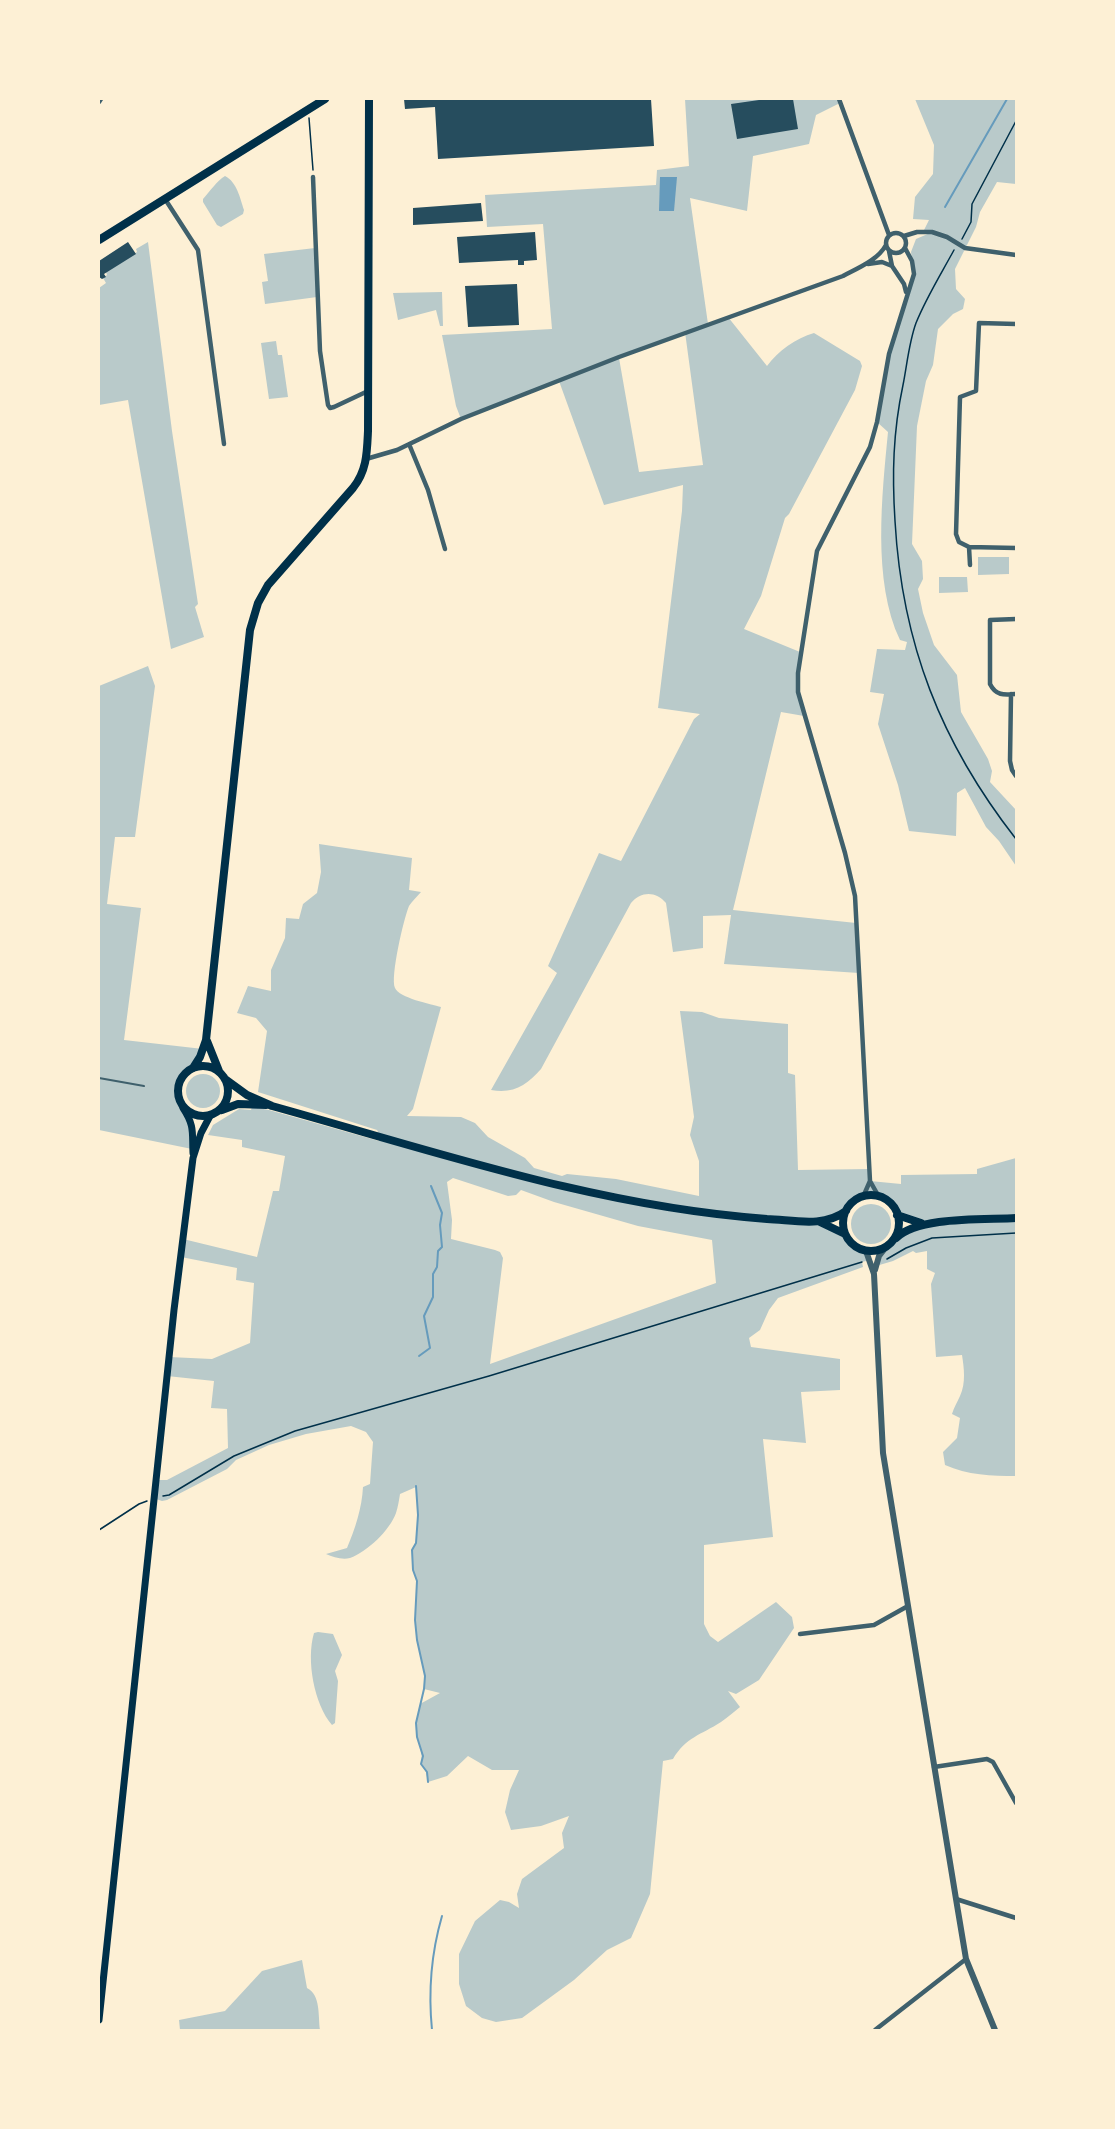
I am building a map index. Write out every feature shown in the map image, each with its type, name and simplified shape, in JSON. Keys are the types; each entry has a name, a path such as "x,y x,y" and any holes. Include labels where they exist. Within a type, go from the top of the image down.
{"main road":[{"path":"99,240 325,99"},
{"path":"99,2020 153,1498 193,1158 193,1129 191,1120 179,1101 178,1085 200,1057 206,1040 254,613 268,585 361,478 366,459 369,99"},
{"path":"206,1040 219,1071 225,1079 247,1095 272,1106 520,1176 580,1191 703,1212 820,1222 833,1219 846,1211"},
{"path":"193,1068 206,1066 219,1071"},
{"path":"218,1112 223,1107 228,1093 225,1079"},
{"path":"183,1108 195,1116 210,1116 238,1104 272,1106"},
{"path":"193,1158 201,1133 210,1116"},
{"path":"845,1234 843,1218 850,1204 863,1197 879,1197 887,1201 897,1215 898,1230 888,1245"},
{"path":"897,1215 923,1224"},
{"path":"820,1222 845,1234 853,1245 866,1251 873,1251 888,1245 905,1230 923,1224 1016,1218"}],"street":[{"path":"366,459 380,456 461,419 686,332 843,276 866,264 882,251 889,236 838,99"},
{"path":"313,177 320,341 328,405 330,408 334,407 368,391"},
{"path":"165,199 198,250 224,444"},
{"path":"889,236 898,232 907,242 905,248 897,253 889,250"},
{"path":"904,236 917,232 932,232 947,237 965,248 1016,255"},
{"path":"886,245 892,266 904,284 906,294"},
{"path":"879,1197 870,1180 855,896 845,853 800,700 798,673 817,551 870,447 877,422 889,354 914,274 912,261 905,248"},
{"path":"866,264 877,262 892,266"},
{"path":"1016,324 979,323 976,391 960,397 956,534 959,542 969,547 1016,548"},
{"path":"409,444 428,490 446,549"},
{"path":"969,547 970,565"},
{"path":"1016,619 990,620 990,684 993,691 1000,694 1013,694 1010,761 1016,776"},
{"path":"863,1197 870,1180"},
{"path":"874,1261 888,1245"},
{"path":"866,1251 874,1261 883,1453 934,1767 966,1959 995,2030"},
{"path":"800,1634 874,1625 908,1606"},
{"path":"934,1767 987,1759 993,1762 1016,1803"},
{"path":"956,1899 1016,1918"},
{"path":"875,2030 966,1959"}],"lane":[{"path":"99,1078 144,1086"}],"path":[{"path":"309,109 313,177"},
{"path":"963,237 971,222 972,204 1016,121"},
{"path":"954,251 930,293 916,325 903,383 893,445 896,544 910,627 933,700 970,772 993,810 1016,840"},
{"path":"99,1530 139,1504 169,1495 251,1448 296,1431 874,1261 883,1261 906,1248 932,1238 1016,1233"}],"shaded area":[{"path":"685,99 839,99 840,103 816,115 809,144 753,156 747,211 690,198 708,324 728,317 767,366 788,346 814,333 860,361 862,366 855,390 785,518 761,596 744,629 800,652 798,692 804,716 781,712 733,910 856,923 859,973 724,964 731,915 703,916 703,948 673,952 666,903 658,896 648,894 639,896 631,903 541,1069 531,1080 519,1087 507,1091 491,1090 557,973 548,966 599,853 621,861 694,719 700,714 658,708 682,511 683,485 604,505 559,381 461,419 456,406 442,335 552,329 543,224 487,227 485,195 656,185 657,170 689,166","holes":["685,332 703,465 639,472 619,358"]},
{"path":"915,99 1016,99 1016,184 997,182 980,212 976,227 955,269 956,289 965,299 963,309 953,314 938,329 933,365 926,381 917,426 912,544 922,561 923,579 918,589 934,645 957,675 961,712 988,759 992,771 990,782 1016,810 1016,866 986,827 965,788 957,793 956,836 909,831 898,785 878,724 884,694 870,692 877,649 905,650 907,642 900,640 891,617 885,591 881,538 888,432 877,422 886,369 914,274 911,252 916,239 930,233 923,232 929,220 913,219 915,197 933,174 934,145"},
{"path":"225,176 235,186 244,210 243,214 221,227 217,225 203,199"},
{"path":"148,242 172,431 198,604 195,607 204,637 171,649 128,400 99,405 99,288 106,283 103,278 107,275 106,272"},
{"path":"315,248 317,297 265,304 262,282 268,281 264,254"},
{"path":"442,292 443,326 440,326 436,310 398,320 393,293"},
{"path":"276,341 278,355 282,355 288,397 269,399 261,343"},
{"path":"978,557 1009,557 1009,574 978,575"},
{"path":"939,577 967,577 968,592 939,593"},
{"path":"148,666 155,686 135,837 115,837 107,904 141,908 124,1040 203,1049 193,1068 181,1077 178,1085 179,1101 191,1120 192,1149 99,1130 99,686"},
{"path":"319,844 412,858 409,890 421,892 409,906 404,922 394,972 395,988 409,998 441,1007 413,1109 407,1116 461,1117 475,1123 488,1137 525,1158 534,1168 562,1176 567,1174 616,1179 699,1196 699,1161 690,1135 694,1117 680,1011 702,1012 719,1018 788,1024 788,1073 795,1075 798,1170 869,1169 870,1181 901,1184 901,1175 977,1174 977,1169 1016,1158 1016,1476 971,1473 945,1465 943,1452 957,1438 960,1418 952,1414 962,1391 964,1370 962,1355 936,1357 931,1284 935,1273 927,1269 927,1251 916,1253 913,1251 876,1266 894,1240 921,1224 897,1215 887,1201 871,1196 856,1200 846,1211 821,1222 845,1234 853,1245 866,1251 870,1260 862,1262 863,1267 778,1298 769,1310 760,1330 749,1338 751,1347 840,1359 840,1390 801,1392 806,1443 763,1439 773,1537 704,1545 704,1624 710,1636 718,1642 776,1602 792,1617 794,1628 759,1680 736,1694 728,1691 740,1707 721,1722 694,1737 673,1759 663,1761 650,1894 631,1938 607,1950 574,1980 522,2018 496,2022 482,2018 466,2006 459,1984 459,1954 475,1921 500,1900 519,1908 517,1894 522,1879 564,1848 562,1833 569,1816 541,1826 511,1830 505,1812 510,1790 519,1770 492,1770 468,1756 447,1776 428,1782 421,1764 416,1731 417,1719 420,1704 440,1693 424,1689 425,1676 417,1640 415,1620 417,1581 413,1570 412,1550 416,1543 418,1515 416,1487 400,1494 393,1520 377,1540 364,1551 347,1559 326,1554 347,1548 358,1518 363,1487 370,1484 373,1442 366,1432 351,1426 306,1434 269,1445 236,1460 227,1469 167,1500 153,1498 155,1480 167,1480 228,1448 227,1409 211,1408 214,1381 167,1376 169,1357 212,1359 250,1343 254,1283 236,1280 237,1268 181,1257 183,1239 257,1257 273,1191 279,1191 285,1156 242,1147 242,1140 208,1135 213,1125 239,1109 251,1110 252,1107 379,1141 380,1136 377,1130 258,1092 267,1031 256,1018 237,1013 248,986 271,991 271,970 285,938 286,918 299,919 303,904 317,893 321,872","holes":["453,1178 508,1196 516,1195 521,1190 638,1226 712,1240 716,1283 490,1364 503,1258 500,1252 495,1250 451,1239 452,1220 447,1182"]},
{"path":"203,1074 215,1079 220,1091 215,1103 203,1108 191,1103 186,1091 191,1079"},
{"path":"871,1204 885,1210 891,1224 885,1238 871,1244 857,1238 851,1224 857,1210"},
{"path":"314,1633 333,1634 342,1655 335,1671 338,1681 335,1723 332,1725 320,1706 311,1668"},
{"path":"302,1960 307,1988 317,2001 320,2030 180,2030 179,2020 225,2011 262,1971"}],"water":[{"path":"660,177 677,177 674,211 659,211"}],"building":[{"path":"404,99 651,99 654,146 438,159 435,107 405,109"},
{"path":"766,99 793,99 798,129 737,139 731,104"},
{"path":"481,203 483,221 413,225 413,208"},
{"path":"535,232 537,260 524,261 524,265 518,265 518,260 459,263 457,237"},
{"path":"128,242 136,254 104,274 106,277 102,279 99,277 99,261"},
{"path":"517,284 519,325 468,327 465,286"}],"waterway":[{"path":"945,207 1007,99"},
{"path":"419,1356 430,1348 424,1316 433,1297 433,1274 437,1267 438,1251 442,1247 440,1225 442,1213 431,1186"},
{"path":"416,1486 418,1515 416,1543 412,1550 413,1570 417,1581 415,1620 425,1676 416,1723 417,1737 423,1756 421,1764 427,1772 428,1782"},
{"path":"432,2030 431,1972 442,1916"}]}
